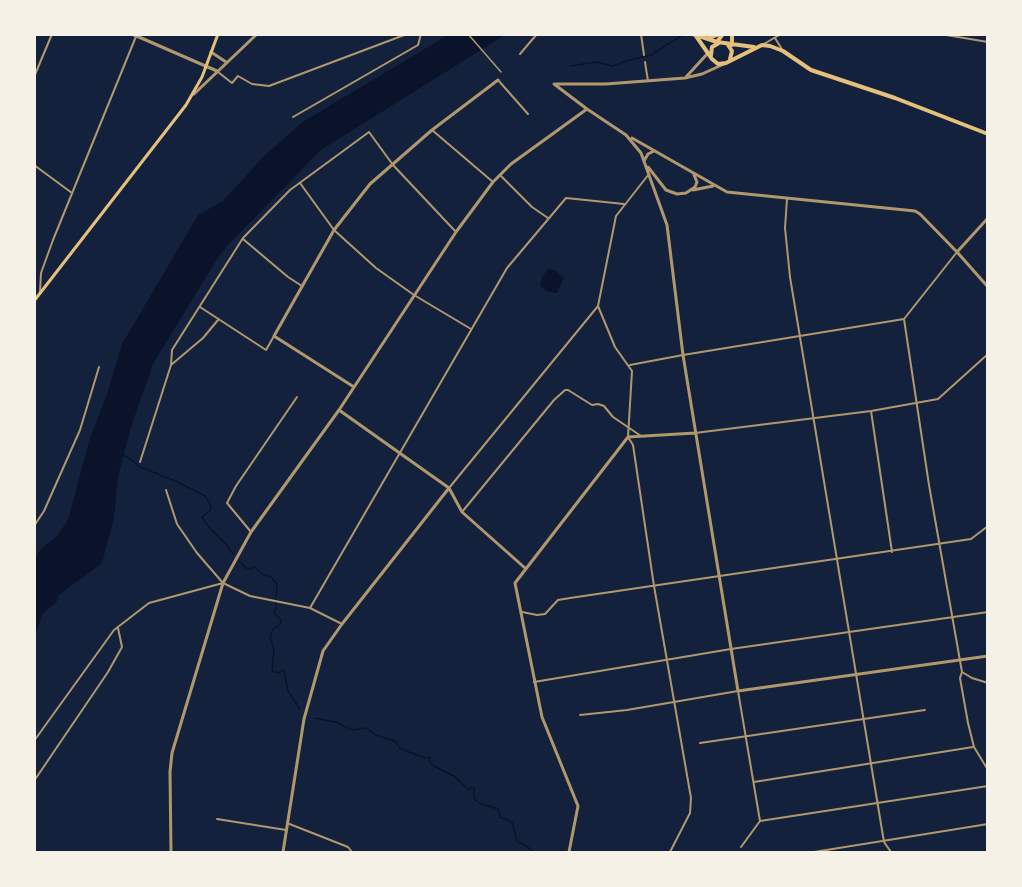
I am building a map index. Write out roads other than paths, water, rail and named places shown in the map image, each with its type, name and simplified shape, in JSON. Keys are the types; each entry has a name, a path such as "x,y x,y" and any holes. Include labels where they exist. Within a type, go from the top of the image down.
{"main road":[{"path":"34,301 192,95 218,34"},
{"path":"703,38 721,34 718,44 710,53 712,58"},
{"path":"726,63 732,52 732,34"},
{"path":"694,35 730,46 732,52"},
{"path":"694,35 717,63 726,63 760,46"},
{"path":"718,44 749,48 760,46 783,51 811,70 895,98 987,134"}],"street":[{"path":"34,77 52,34"},
{"path":"132,34 206,65 232,83 238,76 252,84 269,86 407,34"},
{"path":"192,95 257,34"},
{"path":"293,117 418,45 421,34"},
{"path":"468,34 501,72"},
{"path":"520,54 537,34"},
{"path":"640,34 644,55"},
{"path":"760,46 781,34"},
{"path":"40,294 43,268 137,35"},
{"path":"941,35 987,42"},
{"path":"775,38 783,51"},
{"path":"685,78 718,44"},
{"path":"701,61 703,45"},
{"path":"211,52 226,62"},
{"path":"645,62 648,81"},
{"path":"726,63 685,78 606,84 554,84 626,135 727,192 913,210 920,214 957,252 987,287"},
{"path":"200,308 266,350 334,230 370,184 432,130 498,80 528,114"},
{"path":"171,852 171,756 223,583 251,532 339,410 456,232 493,182 511,164 587,109"},
{"path":"432,130 493,182"},
{"path":"140,462 171,365 172,350 243,238 290,190 369,132 393,165 456,232"},
{"path":"626,135 639,149 650,173 669,232 683,355 695,433 760,821 741,848"},
{"path":"645,163 648,154 656,151"},
{"path":"34,165 72,193"},
{"path":"650,173 664,188 680,194 714,186"},
{"path":"283,852 304,719 319,660 328,642 449,488 598,306 611,231 616,216 650,173"},
{"path":"691,191 697,183 693,174"},
{"path":"500,175 532,207 548,218"},
{"path":"300,183 334,230 376,268 414,295 471,329"},
{"path":"310,608 507,268 566,198 624,204"},
{"path":"787,199 785,228 787,251 813,418 884,842 891,852"},
{"path":"629,365 904,319 987,218"},
{"path":"243,238 288,277 302,286"},
{"path":"569,852 578,806 542,717 515,583 628,437 632,371 615,347 598,306"},
{"path":"904,319 939,545 962,672 961,687 974,747 987,770"},
{"path":"171,365 203,338 219,320"},
{"path":"274,336 354,387"},
{"path":"628,437 695,433 871,411 938,399 987,354"},
{"path":"34,526 44,511 80,430 99,367"},
{"path":"462,512 562,391 568,390 592,405 604,406 613,417 643,437"},
{"path":"251,532 227,503 236,486 297,397"},
{"path":"339,410 449,488 454,502 462,512 525,568"},
{"path":"871,411 891,552"},
{"path":"628,437 633,445 654,586 692,804 690,813 670,852"},
{"path":"166,490 177,524 197,553 223,583 250,597 310,608 342,624"},
{"path":"522,612 545,614 558,600 939,545 971,539 987,526"},
{"path":"34,741 114,630 149,603 223,583"},
{"path":"534,682 666,659 987,612"},
{"path":"34,781 108,672 122,647 118,628"},
{"path":"580,715 987,656"},
{"path":"962,672 987,683"},
{"path":"700,743 925,710"},
{"path":"754,782 974,747"},
{"path":"760,821 987,786"},
{"path":"217,819 286,830"},
{"path":"287,823 348,847 352,852"},
{"path":"814,852 987,824"}],"water":[{"path":"448,35 505,35 321,150 227,246 214,264 153,364 131,427 118,477 114,518 102,563 59,595 56,603 43,613 35,636 35,558 40,550 56,537 68,520 89,441 107,394 122,344 198,215 223,201 265,155 304,121"},
{"path":"548,269 555,270 564,278 557,293 548,292 540,286 542,277"}],"waterway":[{"path":"571,66 596,62 613,66 651,55 684,34"},
{"path":"123,455 140,467 205,496 211,506 210,511 202,517 233,554"},
{"path":"239,561 246,568 252,569 254,566 262,574 271,577 277,584 276,597"},
{"path":"276,603 274,613 281,620 280,625 273,629 270,637 274,649 272,671 278,673 284,670 288,691 300,709"},
{"path":"314,718 336,722 352,730 367,728 375,735 395,741 401,749 425,758 430,757 430,763 434,766 454,776 468,789 474,788 474,798 479,803 498,809 500,817 512,822 517,841 533,852"}]}
